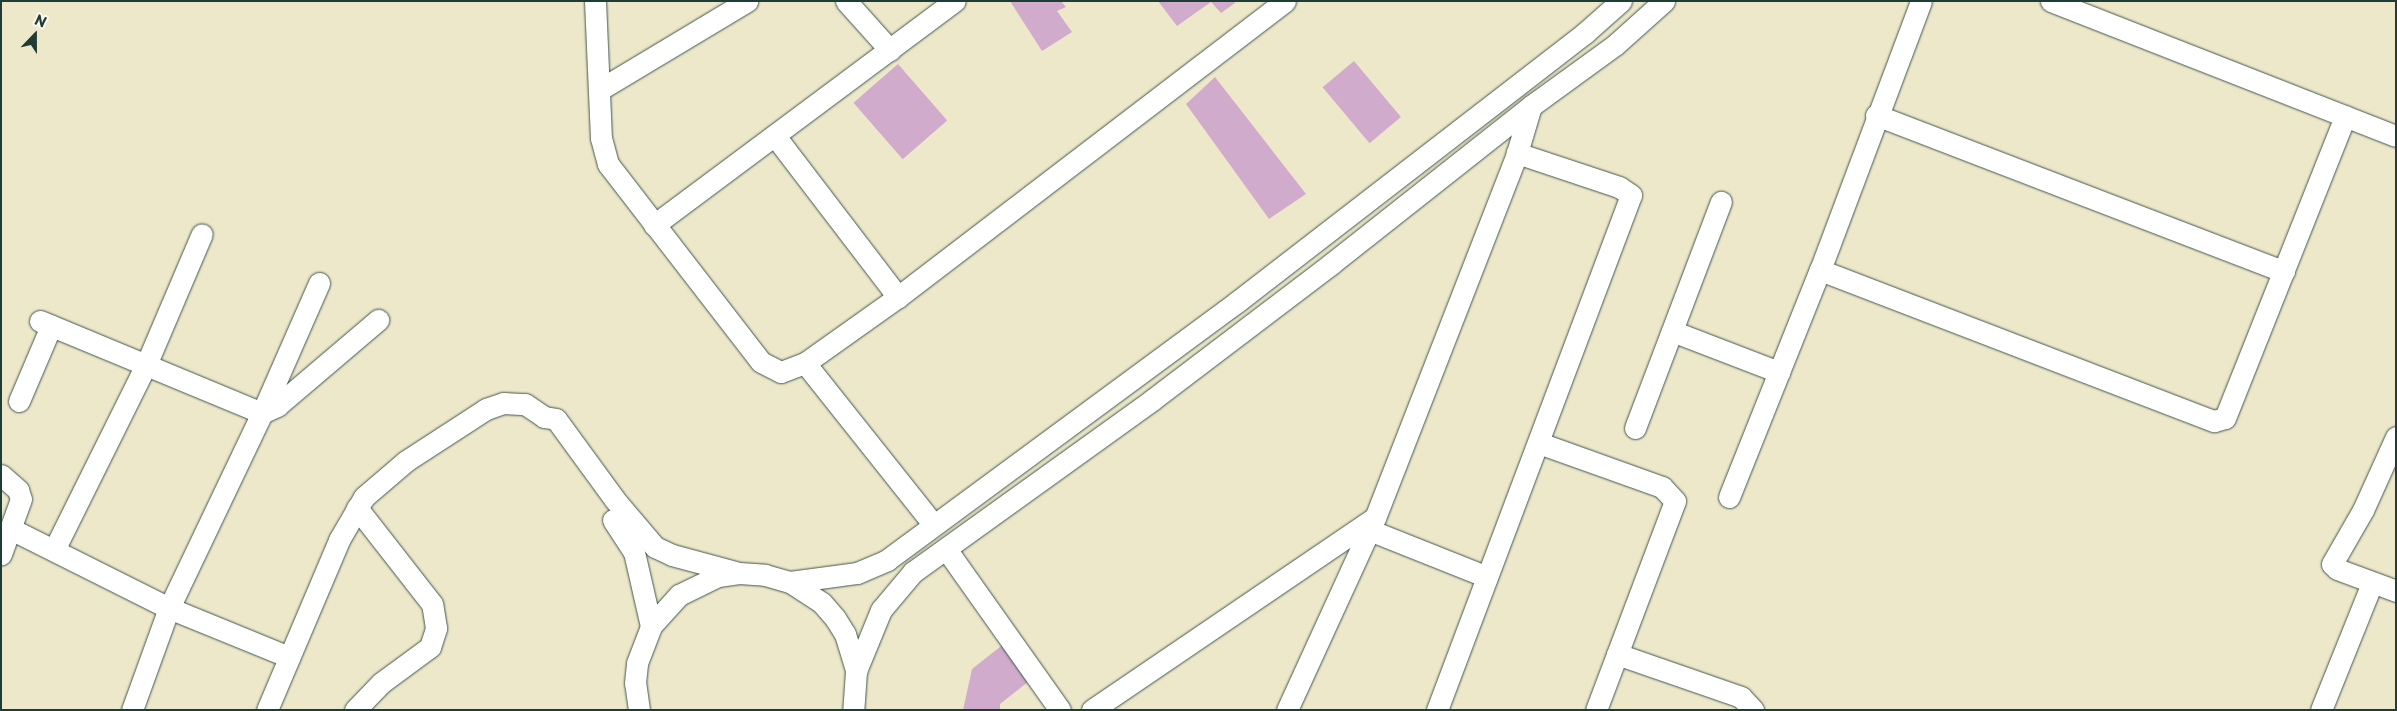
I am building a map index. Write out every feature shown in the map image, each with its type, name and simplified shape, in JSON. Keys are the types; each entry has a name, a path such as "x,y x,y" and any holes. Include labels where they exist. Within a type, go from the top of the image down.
{"street":[{"path":"595,1 601,138 608,164 767,367 781,372 805,363 898,297 1285,1"},
{"path":"846,1 890,50"},
{"path":"654,225 955,1"},
{"path":"1590,28 1604,1"},
{"path":"790,582 856,573 887,560 933,524 1237,302 1590,28 1621,1"},
{"path":"853,710 856,671 881,610 893,592 913,572 1214,352 1531,106 1614,45 1664,1"},
{"path":"1729,497 1820,270 1876,115 1921,1"},
{"path":"2051,1 2396,136"},
{"path":"599,90 736,3"},
{"path":"1590,28 1614,45"},
{"path":"1287,710 1372,524 1517,153 1531,106"},
{"path":"1876,115 2284,272"},
{"path":"1820,270 2214,421 2225,418 2345,116"},
{"path":"775,136 898,297"},
{"path":"1437,710 1631,195 1619,187 1517,153"},
{"path":"1635,428 1721,202"},
{"path":"54,550 146,365 202,234"},
{"path":"132,710 169,608 262,413 319,283"},
{"path":"19,401 46,324 262,413 277,406 378,320"},
{"path":"1672,331 1779,372"},
{"path":"805,363 933,524"},
{"path":"267,710 339,540 357,508 384,478 486,409 514,402 534,408 544,416 556,419 615,500 655,546 672,555 739,573 765,575 790,582 822,603 835,618 845,634 856,671"},
{"path":"544,416 544,426 628,539 640,570 651,626"},
{"path":"2396,437 2363,510 2332,564 2337,569 2396,591"},
{"path":"1539,443 1662,487 1675,502 1596,710"},
{"path":"1,475 18,490 21,499 1,554"},
{"path":"355,710 382,683 430,647 436,628 432,604 357,508"},
{"path":"1372,524 1487,577"},
{"path":"1092,710 1372,524"},
{"path":"11,529 169,608 289,656"},
{"path":"946,549 1060,710"},
{"path":"637,707 637,663 651,626 679,595 711,579 739,573"},
{"path":"2320,710 2372,583"},
{"path":"1617,654 1742,697 1754,710"}],"building":[{"path":"1010,1 1061,1 1066,7 1057,11 1072,32 1042,51"},
{"path":"1158,1 1234,1 1235,3 1221,13 1211,2 1177,26"},
{"path":"1354,61 1401,117 1370,143 1323,87"},
{"path":"898,64 947,121 903,159 853,103"},
{"path":"1215,77 1306,194 1269,219 1186,104"},
{"path":"1005,643 1033,678 1000,704 1000,710 963,710 972,669"}]}
